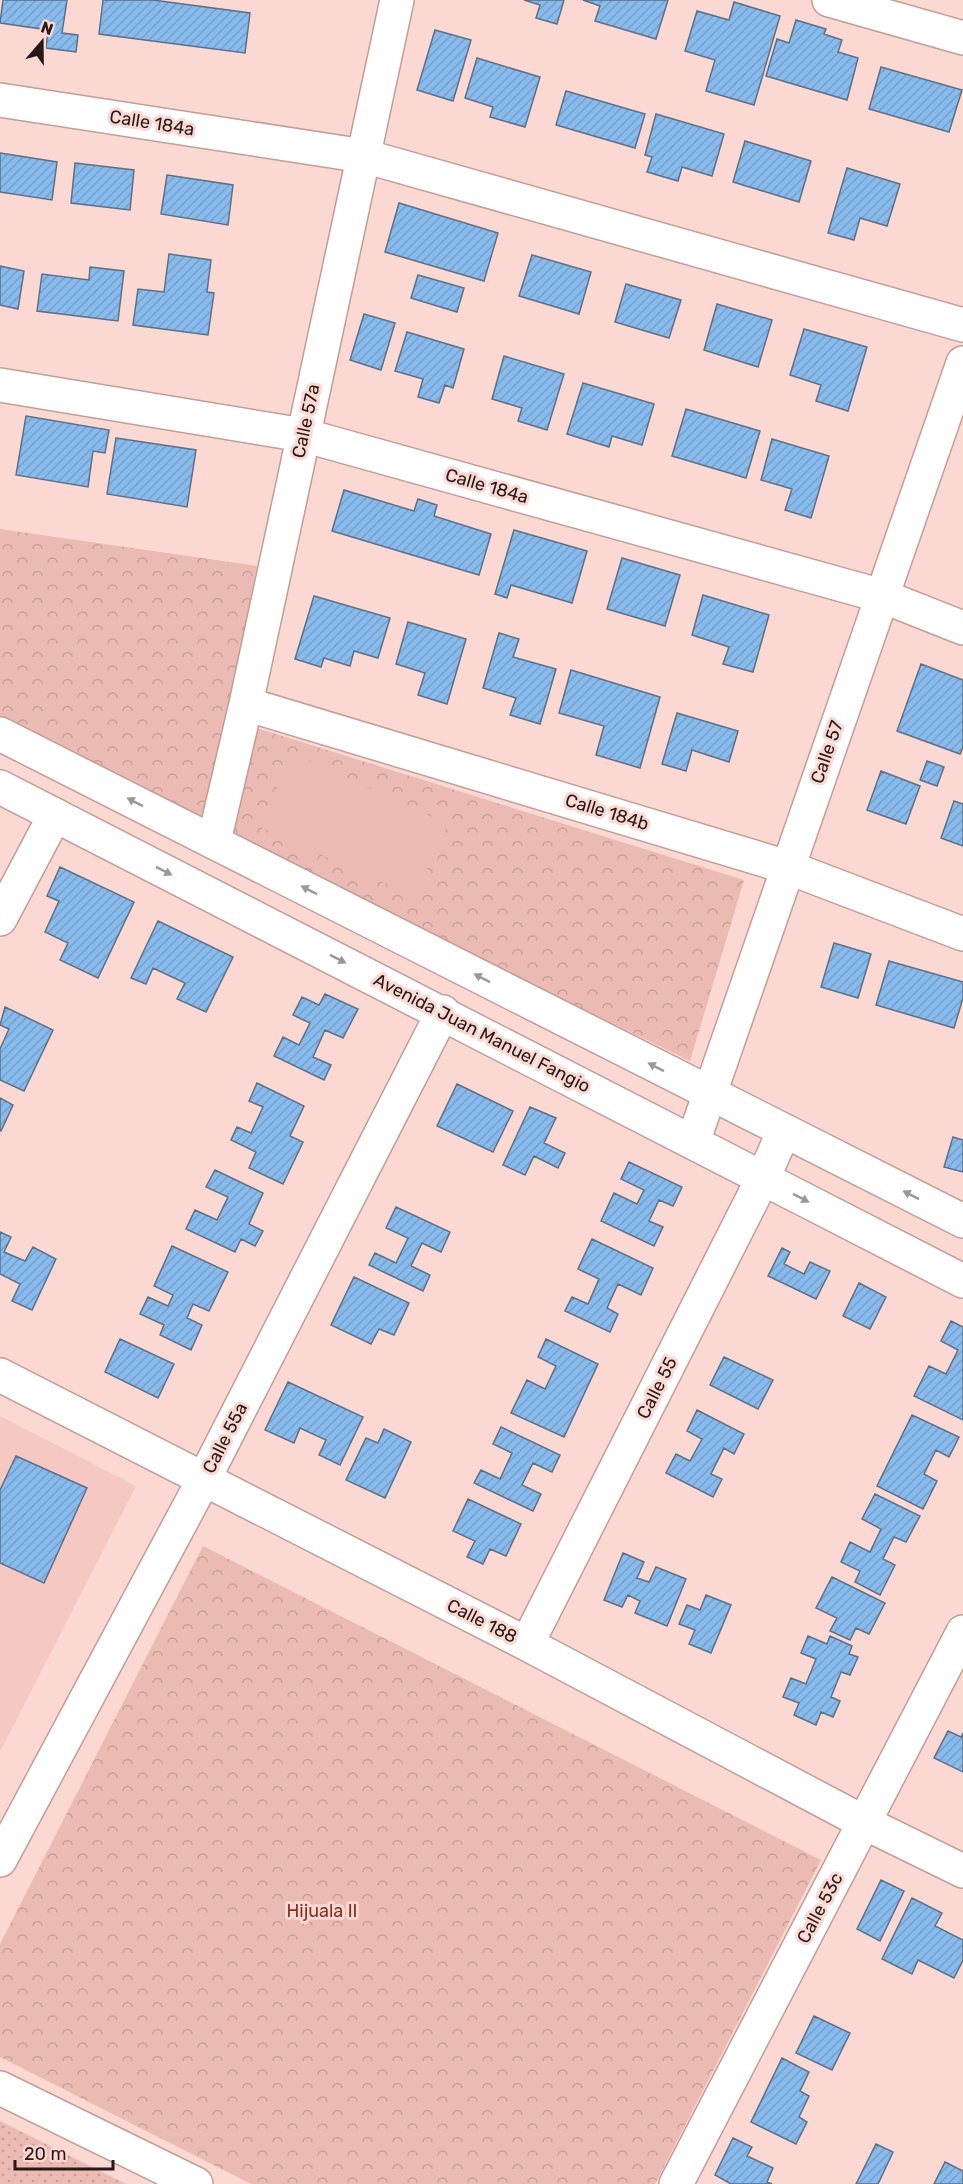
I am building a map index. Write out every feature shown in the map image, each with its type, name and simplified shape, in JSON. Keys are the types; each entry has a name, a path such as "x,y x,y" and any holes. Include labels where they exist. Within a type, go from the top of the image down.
{"street":[{"name":"Calle 57a","path":"214,841 246,704 397,0"},
{"path":"829,0 963,38"},
{"name":"Calle 184a","path":"0,100 364,156 963,325"},
{"name":"Calle 57","path":"693,1142 963,363"},
{"name":"Calle 184a","path":"0,385 303,435 882,596 963,628"},
{"name":"Calle 184b","path":"246,704 787,867 963,934"},
{"path":"0,735 963,1221"},
{"name":"Avenida Juan Manuel Fangio","path":"0,787 443,1012 963,1281"},
{"path":"0,918 55,815"},
{"name":"Calle 55a","path":"0,1860 204,1479 443,1012"},
{"name":"Calle 55","path":"527,1644 763,1178 784,1131"},
{"name":"Calle 188","path":"0,1375 527,1644 865,1823 963,1871"},
{"name":"Calle 53c","path":"676,2184 963,1632"},
{"path":"0,2088 196,2184"}],"shaded area":[{"path":"0,1416 136,1486 0,1752"}],"green space":[{"path":"0,529 257,566 205,825 0,723"},
{"path":"247,725 744,880 690,1061 225,836"},
{"path":"293,753 448,824 415,897 259,827"},
{"name":"Hijuala II","path":"203,1546 821,1860 655,2184 251,2184 0,2057 0,1944"},
{"path":"0,2121 126,2184 0,2184"}],"building":[{"path":"3,0 67,0 62,33 78,35 76,52 46,48 48,30 0,23"},
{"path":"103,0 153,0 250,13 245,53 99,34"},
{"path":"524,0 564,0 557,24 536,18 540,5"},
{"path":"583,0 668,0 656,39 595,21 600,6"},
{"path":"734,2 780,16 754,105 706,91 715,60 685,51 697,11 729,20"},
{"path":"796,20 826,29 824,34 842,40 838,52 858,58 847,100 766,76 777,39 789,43"},
{"path":"435,30 471,40 453,101 417,90"},
{"path":"477,58 540,77 525,127 490,117 493,107 465,98"},
{"path":"881,67 962,90 949,132 869,109"},
{"path":"566,91 645,114 635,148 556,125"},
{"path":"656,114 724,134 712,176 682,167 678,181 647,172 652,157 645,155"},
{"path":"745,141 811,161 799,202 733,182"},
{"path":"0,153 57,162 52,200 0,192"},
{"path":"75,163 134,170 130,210 71,203"},
{"path":"847,168 900,184 887,226 860,218 854,240 828,233"},
{"path":"167,175 233,185 228,225 161,214"},
{"path":"399,203 498,233 484,281 385,252"},
{"path":"169,254 211,260 207,292 214,293 208,335 133,325 138,289 164,292"},
{"path":"532,255 591,272 579,314 519,296"},
{"path":"0,266 24,271 18,309 0,305"},
{"path":"90,267 124,271 118,321 37,311 42,274 89,280"},
{"path":"418,275 464,288 457,312 411,298"},
{"path":"626,284 681,300 669,338 615,322"},
{"path":"717,304 772,320 758,367 704,350"},
{"path":"364,314 395,323 381,370 350,360"},
{"path":"804,329 867,347 848,411 816,401 821,385 790,375"},
{"path":"407,332 464,349 453,388 445,385 439,403 418,397 423,379 395,371"},
{"path":"504,356 564,374 547,430 518,421 522,408 492,399"},
{"path":"583,383 654,404 642,445 612,436 609,447 567,434"},
{"path":"686,409 760,431 746,478 672,456"},
{"path":"26,416 109,430 105,453 93,451 88,487 16,475"},
{"path":"116,438 196,450 187,507 107,494"},
{"path":"772,439 829,456 811,518 785,510 792,489 761,480"},
{"path":"344,490 414,511 418,499 437,505 434,516 491,534 479,575 332,531"},
{"path":"514,530 587,551 572,603 511,585 507,598 495,594"},
{"path":"622,558 680,575 665,626 607,609"},
{"path":"703,595 769,615 753,672 723,664 729,647 692,635"},
{"path":"314,596 390,618 378,658 354,651 350,666 324,658 321,667 295,659"},
{"path":"408,622 466,639 447,704 418,695 425,673 396,664"},
{"path":"499,633 519,639 513,657 556,669 540,724 510,715 516,698 483,688"},
{"path":"921,664 963,680 963,747 960,754 897,731"},
{"path":"571,670 660,697 640,768 596,755 604,726 559,713"},
{"path":"677,713 738,731 729,762 692,750 686,771 662,764"},
{"path":"927,761 944,767 937,786 920,780"},
{"path":"881,771 920,786 906,824 867,810"},
{"path":"954,801 963,804 963,846 941,838"},
{"path":"60,867 134,902 98,978 60,960 68,943 45,932 59,901 47,896"},
{"path":"158,921 233,957 206,1012 177,999 185,983 153,968 146,984 131,978"},
{"path":"834,943 871,954 858,998 821,987"},
{"path":"889,961 963,982 963,998 954,1028 876,1005"},
{"path":"325,994 358,1009 343,1038 325,1030 313,1057 331,1065 324,1080 274,1056 283,1037 299,1045 310,1023 293,1015 302,997 319,1005"},
{"path":"5,1007 53,1030 24,1091 0,1080 0,1049 9,1029 0,1025"},
{"path":"257,1083 304,1106 290,1136 303,1142 283,1184 249,1168 256,1152 231,1140 237,1127 251,1133 263,1107 249,1101"},
{"path":"457,1084 513,1111 493,1152 437,1126"},
{"path":"0,1098 13,1105 1,1131 0,1131"},
{"path":"530,1107 556,1118 544,1143 565,1153 558,1168 534,1156 525,1175 503,1165"},
{"path":"953,1137 963,1140 963,1172 944,1167"},
{"path":"629,1162 682,1187 673,1206 659,1200 649,1221 663,1227 654,1246 601,1221 614,1193 637,1204 644,1190 621,1179"},
{"path":"215,1170 263,1193 249,1224 263,1231 255,1246 241,1239 235,1252 186,1229 195,1210 217,1220 228,1197 206,1187"},
{"path":"396,1207 450,1232 441,1252 422,1243 411,1266 430,1275 423,1291 369,1265 375,1253 396,1263 408,1238 386,1228"},
{"path":"0,1232 11,1237 4,1252 25,1261 33,1247 56,1259 32,1310 12,1301 20,1284 0,1274"},
{"path":"592,1239 653,1268 641,1295 618,1284 607,1308 618,1314 610,1332 565,1311 572,1297 588,1304 599,1279 578,1269"},
{"path":"172,1246 228,1272 209,1311 193,1304 187,1318 202,1325 191,1350 160,1335 164,1325 140,1314 148,1297 168,1306 173,1295 154,1286"},
{"path":"782,1248 790,1252 784,1264 804,1274 810,1262 830,1271 816,1299 768,1276"},
{"path":"354,1277 409,1303 394,1335 379,1329 371,1344 331,1325"},
{"path":"859,1283 886,1297 870,1329 843,1316"},
{"path":"951,1321 963,1327 963,1420 914,1396 929,1366 946,1374 958,1350 941,1341"},
{"path":"120,1339 174,1364 158,1398 105,1372"},
{"path":"546,1339 598,1364 564,1437 511,1413 527,1380 545,1389 556,1366 538,1357"},
{"path":"724,1357 773,1380 758,1409 710,1385"},
{"path":"288,1382 363,1417 340,1465 319,1455 326,1440 300,1428 294,1443 265,1430"},
{"path":"697,1410 744,1434 734,1454 724,1448 711,1474 722,1479 713,1497 666,1473 676,1454 690,1461 702,1439 687,1431"},
{"path":"912,1415 959,1437 949,1457 936,1450 924,1474 937,1481 923,1509 877,1486"},
{"path":"501,1427 560,1455 552,1472 533,1463 522,1485 541,1494 533,1511 474,1483 481,1470 500,1479 512,1453 493,1444"},
{"path":"384,1429 411,1442 385,1498 346,1480 366,1438 378,1443"},
{"path":"16,1456 87,1488 44,1583 0,1563 0,1490"},
{"path":"875,1494 920,1516 906,1542 894,1537 883,1559 895,1565 880,1595 855,1582 860,1571 841,1562 850,1542 870,1552 881,1529 862,1519"},
{"path":"468,1499 521,1524 506,1556 490,1549 483,1564 467,1557 475,1541 453,1531"},
{"path":"623,1553 644,1562 637,1578 649,1582 656,1567 686,1579 667,1626 635,1613 640,1601 628,1595 622,1607 604,1600"},
{"path":"832,1577 885,1603 869,1634 856,1628 850,1640 830,1631 837,1618 816,1608"},
{"path":"706,1595 731,1605 711,1653 689,1644 695,1630 679,1624 687,1605 700,1610"},
{"path":"808,1636 827,1644 830,1636 852,1646 849,1654 858,1657 850,1675 841,1672 831,1697 840,1701 833,1717 821,1712 816,1725 794,1715 799,1703 783,1697 791,1678 806,1684 816,1659 801,1653"},
{"path":"948,1731 961,1737 963,1733 963,1772 934,1758"},
{"path":"881,1880 904,1891 880,1941 857,1929"},
{"path":"912,1898 942,1913 935,1926 963,1940 963,1960 954,1978 918,1960 912,1974 882,1959"},
{"path":"814,2016 850,2033 832,2070 796,2053"},
{"path":"782,2058 809,2072 800,2091 809,2096 799,2117 807,2122 796,2144 751,2122"},
{"path":"733,2138 752,2147 747,2156 773,2168 767,2182 772,2184 731,2184 715,2175"},
{"path":"876,2144 893,2152 878,2184 856,2184"},
{"path":"945,2162 963,2171 963,2184 934,2184"}]}
